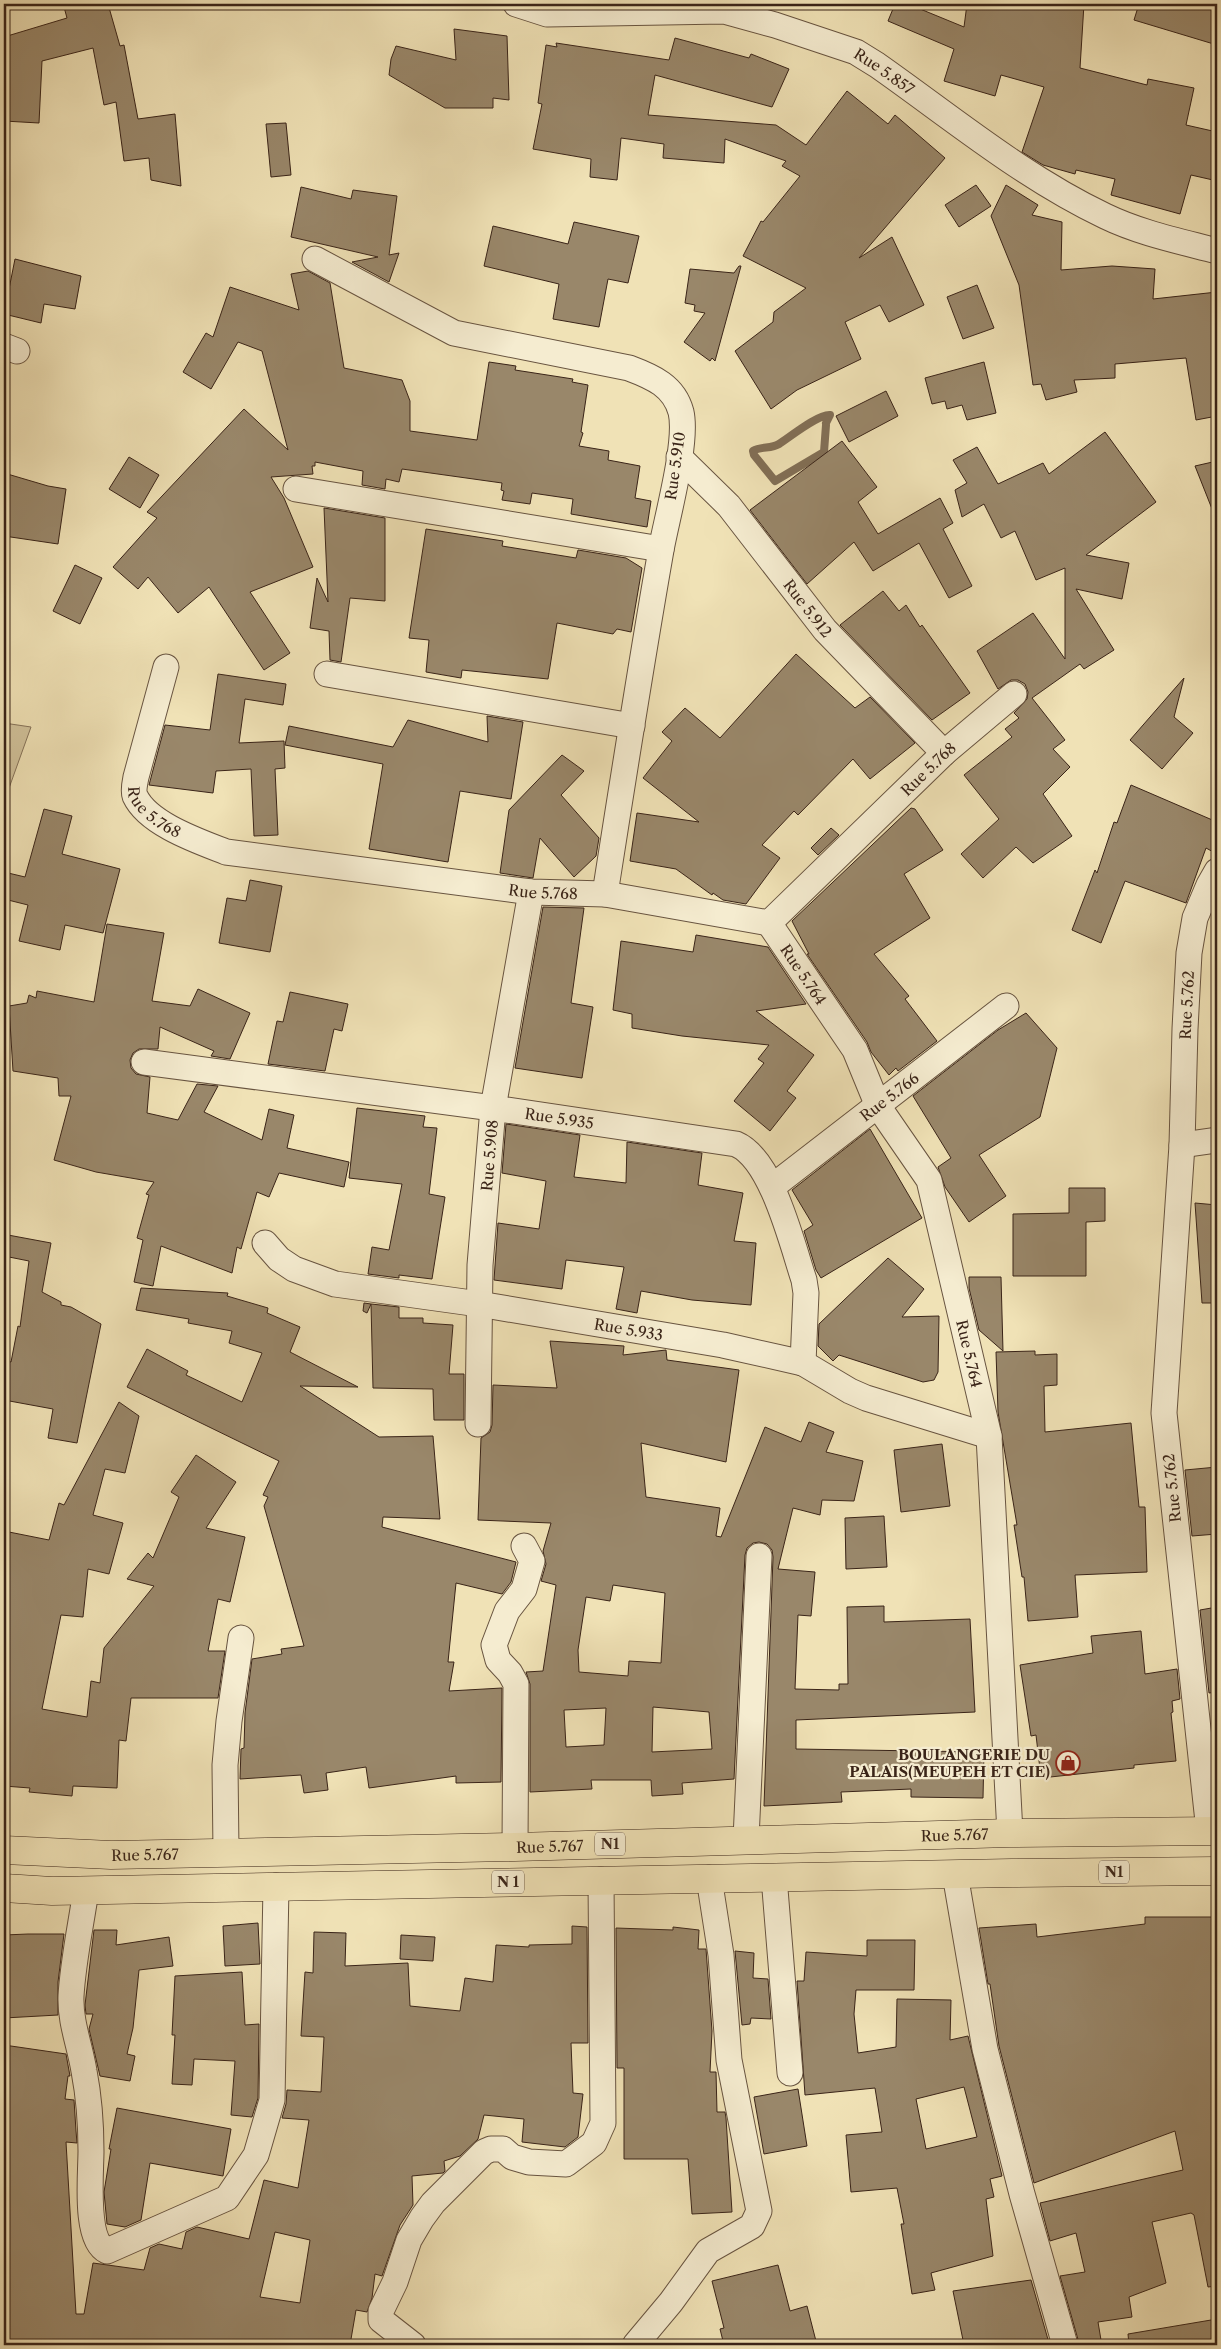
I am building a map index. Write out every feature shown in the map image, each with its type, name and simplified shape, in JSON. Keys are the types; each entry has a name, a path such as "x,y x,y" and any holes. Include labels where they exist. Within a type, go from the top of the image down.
{"highway":[{"name":"Rue 5.767","path":"4,1850 111,1855 515,1847 1010,1832 1213,1831"},
{"name":"N1","path":"1012,1872 1217,1872"},
{"name":"N 1","path":"4,1888 86,1890 1012,1872"}],"street":[{"name":"Rue 5.857","path":"516,4 547,14 724,11 775,25 856,52 1028,172 1070,198 1107,217 1158,236 1217,251"},
{"name":"Rue 5.910","path":"315,259 454,333 629,368 652,376 674,393 681,414 682,438 661,549 604,894"},
{"name":"Rue 5.912","path":"679,457 729,506 825,630 944,753"},
{"path":"296,489 661,549"},
{"name":"Rue 5.768","path":"166,667 136,777 134,794 146,811 181,834 226,852 531,892 604,894 769,924 944,753 1014,694"},
{"path":"327,674 632,726"},
{"name":"Rue 5.762","path":"1213,1831 1164,1413 1182,1145 1189,953 1195,918 1217,871"},
{"name":"Rue 5.908","path":"478,1424 479,1304 493,1108 531,892"},
{"name":"Rue 5.764","path":"769,924 855,1050 878,1106 929,1180 989,1436 1010,1832"},
{"name":"Rue 5.766","path":"772,1187 1006,1006"},
{"name":"Rue 5.935","path":"144,1062 493,1108 736,1144 751,1154 772,1187 804,1280 806,1293 803,1364"},
{"path":"1182,1145 1217,1140"},
{"name":"Rue 5.933","path":"265,1244 294,1269 335,1284 479,1304 723,1345 803,1364 850,1392 989,1436"},
{"path":"515,1847 516,1684 510,1673 498,1660 494,1645 507,1611 524,1589 532,1561 524,1546"},
{"path":"746,1839 759,1556"},
{"path":"226,1852 225,1766 240,1638"},
{"path":"955,1874 985,2049 1022,2194 1065,2345"},
{"path":"774,1877 790,2073"},
{"path":"635,2345 671,2302 708,2251 752,2226 759,2211 728,2060 721,1955 709,1878"},
{"path":"414,2345 381,2320 380,2311 395,2282 409,2240 433,2203 484,2152 491,2149 503,2149 512,2157 529,2162 566,2164 594,2143 603,2123 600,1880"},
{"path":"86,1890 71,1997 91,2125 91,2218 94,2236 100,2248 107,2251 227,2198 256,2155 272,2100 276,1886"}],"shaded area":[{"path":"4,723 31,727 4,802"}],"building":[{"path":"75,4 108,4 120,46 124,45 138,119 175,114 181,186 151,180 149,158 124,161 116,102 104,105 93,48 42,61 39,123 4,121 6,72 4,73 4,37 67,18 64,7"},
{"path":"895,4 908,4 964,27 967,4 1084,4 1080,68 1147,85 1148,79 1194,88 1186,125 1217,132 1217,162 1213,180 1191,175 1180,214 1111,195 1115,179 1076,170 1075,174 1043,165 1022,152 1044,87 1001,75 995,96 944,81 954,49 888,21"},
{"path":"1139,4 1217,4 1217,45 1134,20"},
{"path":"454,29 507,36 509,100 493,98 493,108 445,108 389,75 391,59 396,46 456,60"},
{"path":"675,38 749,58 751,54 789,69 772,107 655,75 648,115 776,125 806,145 847,91 888,124 895,115 945,158 859,258 892,237 924,305 889,322 880,305 845,322 861,359 797,390 771,409 735,351 773,322 774,312 806,288 743,256 761,221 763,222 800,176 782,166 786,161 725,139 724,163 663,158 664,144 621,138 617,180 590,177 591,159 533,149 542,104 538,103 546,45 557,47 556,43 669,60"},
{"path":"286,123 291,175 271,177 266,124"},
{"path":"976,185 991,206 959,227 945,205"},
{"path":"1006,185 1038,205 1032,215 1062,222 1061,270 1112,266 1155,269 1153,299 1217,292 1217,416 1196,420 1186,358 1115,364 1115,378 1074,380 1077,392 1046,400 1041,384 1033,385 1019,285 991,216"},
{"path":"301,187 351,199 353,190 397,196 389,255 399,253 389,282 352,262 378,257 291,237"},
{"path":"574,222 639,236 628,283 608,279 599,327 553,319 559,284 484,266 493,226 568,244"},
{"path":"15,259 81,276 75,309 44,304 41,323 4,314"},
{"path":"741,266 715,361 712,358 710,361 684,342 705,313 694,311 695,305 685,303 690,269 734,273"},
{"path":"308,271 330,283 344,368 402,380 410,401 410,431 477,440 489,362 516,366 515,370 573,379 572,382 588,385 581,432 583,433 579,446 609,451 608,460 640,466 635,498 651,501 647,527 571,514 573,499 532,493 530,504 502,500 504,491 501,490 502,483 402,469 399,482 386,479 385,489 362,485 363,471 315,462 315,466 312,466 313,474 271,477 284,498 313,567 250,592 290,653 264,670 209,587 178,613 148,577 138,589 113,567 157,518 147,512 244,409 288,450 262,351 238,342 211,389 183,372 206,333 213,337 230,287 299,310 291,274"},
{"path":"977,285 994,328 963,339 947,297"},
{"path":"984,362 996,413 967,420 962,405 947,409 945,401 932,404 925,378"},
{"path":"886,391 898,416 849,442 836,416"},
{"path":"1105,432 1156,502 1086,555 1129,563 1122,599 1076,589 1114,650 1084,669 1080,664 1032,698 1065,740 1053,749 1070,767 1043,794 1072,836 1033,863 1016,847 983,878 961,854 999,819 964,775 1012,737 1005,729 1019,718 1014,713 1027,699 1028,692 1025,684 1018,680 1011,680 998,689 977,651 1033,613 1065,659 1065,568 1036,580 1015,531 1001,538 984,504 962,517 955,490 967,483 953,460 977,447 998,484 1043,463 1049,474"},
{"path":"842,441 877,487 858,502 878,534 940,498 953,523 943,529 972,586 949,598 919,543 873,571 854,542 807,584 750,510"},
{"path":"129,457 159,475 140,508 109,489"},
{"path":"1217,461 1217,519 1216,519 1195,466"},
{"path":"4,473 48,486 66,489 58,544 4,536"},
{"path":"324,508 385,518 385,601 350,598 341,662 330,660 329,631 310,628 317,578 328,602"},
{"path":"426,529 503,541 502,546 576,558 578,550 626,558 642,568 631,632 617,629 613,634 557,623 548,679 462,670 461,678 426,672 429,640 409,638"},
{"path":"75,565 102,578 80,624 53,611"},
{"path":"883,591 899,611 906,605 920,627 922,625 970,693 932,720 840,625"},
{"path":"796,654 855,708 870,697 915,743 870,779 853,759 798,815 794,811 762,845 780,858 746,904 723,900 713,893 712,895 676,869 630,861 637,813 699,822 643,778 672,741 662,732 685,708 720,738"},
{"path":"218,674 286,684 283,705 245,699 239,743 284,741 285,768 275,769 278,835 254,836 251,769 216,771 213,793 149,785 165,725 210,730"},
{"path":"1184,678 1174,717 1193,733 1162,769 1130,740"},
{"path":"487,716 523,722 511,799 460,791 448,862 369,849 383,764 285,745 289,726 393,747 408,720 488,742"},
{"path":"562,755 584,771 561,795 599,838 596,856 574,877 540,838 533,878 500,873 509,810"},
{"path":"1131,785 1217,822 1217,854 1206,848 1186,903 1125,881 1101,943 1072,930 1095,870 1097,873 1114,822 1117,823"},
{"path":"911,808 915,809 943,850 904,874 930,918 874,954 909,996 905,999 937,1041 898,1071 896,1068 889,1075 871,1052 867,1042 807,954 809,954 792,921"},
{"path":"44,809 72,816 62,854 120,869 103,933 65,925 60,950 19,941 28,905 4,899 4,872 25,877"},
{"path":"831,828 839,835 818,855 811,848"},
{"path":"250,880 282,886 270,952 219,943 227,898 246,901"},
{"path":"543,907 584,908 571,1003 593,1007 582,1078 515,1068"},
{"path":"107,924 164,933 152,1001 190,1006 198,989 250,1013 230,1059 211,1056 214,1051 160,1027 158,1049 139,1049 133,1053 130,1060 131,1068 136,1074 150,1077 147,1113 178,1120 197,1084 218,1086 204,1112 262,1140 269,1109 294,1115 287,1148 349,1162 344,1187 279,1173 269,1197 257,1192 241,1249 237,1247 232,1273 161,1246 153,1286 134,1282 143,1240 137,1238 149,1195 146,1194 154,1182 96,1172 54,1160 71,1096 59,1096 58,1078 13,1071 9,1006 27,1003 29,995 36,998 37,991 94,1002"},
{"path":"696,935 768,947 806,1004 756,1011 814,1055 787,1091 796,1098 770,1131 734,1101 764,1063 758,1059 769,1045 682,1036 632,1028 632,1014 613,1010 621,941 693,952"},
{"path":"290,992 348,1004 342,1031 334,1029 325,1071 268,1064 277,1021 283,1022"},
{"path":"1026,1013 1057,1048 1040,1117 979,1155 1006,1196 969,1222 945,1187 938,1167 951,1158 913,1096 998,1030"},
{"path":"357,1108 425,1116 423,1127 437,1128 429,1194 445,1197 432,1279 399,1275 399,1278 368,1274 372,1247 389,1250 402,1184 349,1178"},
{"path":"506,1124 580,1135 574,1177 626,1183 627,1142 702,1153 698,1185 743,1193 734,1241 756,1243 751,1305 692,1300 641,1291 637,1313 616,1309 624,1267 566,1260 562,1289 494,1280 498,1223 539,1229 546,1181 502,1173"},
{"path":"870,1129 922,1218 821,1278 816,1270 804,1231 813,1225 792,1190"},
{"path":"1069,1188 1105,1188 1105,1221 1086,1222 1086,1276 1013,1276 1013,1214 1069,1213"},
{"path":"1195,1203 1217,1205 1217,1303 1202,1303"},
{"path":"8,1235 51,1243 42,1292 61,1302 61,1305 71,1307 101,1324 77,1443 48,1438 53,1409 4,1400 6,1361 11,1362 18,1326 20,1327 29,1261 4,1256"},
{"path":"888,1258 924,1289 902,1317 939,1316 938,1372 934,1380 923,1382 839,1355 833,1361 818,1346 819,1324"},
{"path":"969,1277 1001,1277 1003,1351 979,1330 969,1288"},
{"path":"141,1288 228,1293 227,1296 268,1308 267,1313 300,1327 290,1352 358,1387 300,1386 379,1437 433,1436 440,1519 383,1517 382,1527 516,1562 511,1582 502,1594 456,1583 448,1662 454,1662 449,1691 502,1688 501,1782 456,1783 456,1776 369,1788 366,1767 326,1773 328,1790 304,1793 301,1775 240,1779 241,1749 244,1748 245,1713 252,1659 282,1654 281,1649 304,1646 264,1506 268,1497 263,1495 279,1461 127,1387 147,1349 188,1371 186,1375 242,1402 262,1353 229,1343 232,1331 188,1323 189,1319 136,1310"},
{"path":"364,1303 371,1304 367,1313 363,1311"},
{"path":"371,1304 399,1307 399,1318 423,1318 423,1323 453,1325 449,1374 464,1374 464,1420 434,1420 433,1389 373,1388"},
{"path":"550,1341 624,1346 623,1355 666,1350 667,1360 739,1370 726,1462 641,1443 646,1497 720,1508 716,1536 721,1537 765,1427 801,1442 809,1422 834,1432 826,1452 863,1461 854,1501 822,1500 820,1515 793,1508 778,1569 815,1572 811,1616 798,1615 795,1689 839,1690 839,1684 848,1684 847,1607 884,1606 884,1622 970,1619 975,1712 796,1720 796,1749 984,1752 983,1798 911,1797 911,1789 841,1792 842,1802 764,1806 773,1557 772,1550 767,1544 759,1542 753,1543 747,1548 745,1555 734,1779 682,1783 683,1794 652,1796 651,1780 591,1780 592,1789 530,1792 530,1684 526,1672 543,1671 556,1585 541,1581 546,1564 543,1551 551,1523 478,1520 481,1438 490,1432 492,1425 493,1385 557,1388","holes":["613,1585 665,1593 661,1663 629,1661 628,1676 579,1672 578,1650 586,1597 610,1601","653,1707 709,1712 712,1749 652,1752","606,1708 604,1745 566,1747 564,1710"]},
{"path":"1035,1351 1035,1355 1057,1354 1057,1385 1044,1386 1045,1432 1131,1423 1139,1507 1145,1507 1147,1572 1075,1575 1078,1617 1028,1621 1024,1577 1022,1577 1014,1525 1017,1525 998,1412 996,1352"},
{"path":"119,1402 139,1416 125,1473 105,1469 93,1515 123,1523 109,1574 88,1569 83,1617 61,1615 42,1709 87,1717 91,1681 100,1683 104,1648 154,1586 127,1579 148,1553 153,1558 179,1497 171,1492 196,1455 236,1482 206,1528 245,1537 230,1602 218,1599 208,1651 225,1651 218,1698 131,1698 126,1741 119,1740 117,1788 73,1786 72,1796 29,1792 30,1788 4,1786 4,1531 49,1540 59,1503 64,1505"},
{"path":"942,1444 950,1506 901,1512 894,1450"},
{"path":"1217,1467 1217,1534 1192,1536 1185,1470"},
{"path":"884,1516 887,1567 846,1569 845,1518"},
{"path":"1217,1607 1217,1692 1209,1693 1200,1610"},
{"path":"1141,1631 1145,1674 1177,1669 1180,1699 1172,1701 1173,1712 1171,1713 1176,1761 1134,1765 1134,1768 1041,1778 1036,1735 1031,1736 1020,1665 1093,1653 1091,1636"},
{"path":"1145,1917 1217,1917 1217,2286 1208,2287 1194,2215 1191,2213 1152,2222 1166,2283 1129,2297 1132,2317 1098,2322 1101,2340 1079,2343 1060,2276 1085,2272 1076,2233 1050,2241 1040,2203 1183,2170 1175,2131 1034,2183 999,2046 979,1928 1036,1924 1037,1937 1145,1924"},
{"path":"258,1923 260,1964 225,1966 223,1926"},
{"path":"572,1926 587,1927 588,2043 571,2043 573,2093 583,2094 578,2137 565,2147 522,2142 524,2119 484,2115 478,2139 460,2156 444,2161 445,2171 443,2173 412,2176 413,2205 400,2225 382,2276 375,2274 372,2298 367,2312 356,2310 350,2345 4,2345 4,2045 66,2054 70,2076 68,2076 65,2099 74,2100 77,2143 66,2142 76,2314 84,2314 93,2263 144,2270 150,2248 159,2244 182,2249 186,2232 197,2227 249,2239 264,2180 298,2188 309,2120 282,2118 287,2090 321,2092 324,2037 301,2036 305,1972 313,1973 314,1932 346,1933 345,1966 408,1963 410,2006 460,2011 465,1978 493,1982 496,1945 529,1947 529,1945 572,1944","holes":["275,2232 310,2240 300,2303 260,2297"]},
{"path":"673,1927 699,1930 698,1949 706,1949 712,2031 710,2072 716,2072 717,2112 725,2112 726,2118 732,2212 692,2214 688,2159 624,2159 624,2068 617,2068 616,1928 673,1930"},
{"path":"94,1930 117,1930 116,1945 169,1937 173,1966 139,1970 133,2028 127,2054 135,2056 130,2081 100,2076 89,2029 93,2014 86,2014 85,2005"},
{"path":"64,1934 58,1982 58,2015 4,2018 4,1935"},
{"path":"401,1935 435,1937 433,1961 400,1959"},
{"path":"867,1940 915,1940 914,1990 856,1990 854,2014 858,2053 896,2047 897,1999 951,2000 950,2040 968,2036 1002,2176 990,2179 994,2197 986,2199 993,2256 931,2273 935,2290 912,2294 901,2224 904,2224 897,2188 851,2192 846,2135 882,2132 875,2088 805,2095 797,1981 804,1981 806,1952 867,1956","holes":["964,2087 977,2137 926,2149 916,2099"]},
{"path":"735,1951 754,1953 753,1978 768,1979 771,2019 751,2018 750,2024 742,2025"},
{"path":"242,1972 245,2025 259,2024 258,2098 252,2117 231,2115 235,2061 194,2059 192,2085 172,2084 175,2035 172,2035 175,1976"},
{"path":"798,2089 807,2146 764,2154 754,2097"},
{"path":"117,2108 231,2129 223,2176 150,2163 141,2220 125,2227 107,2224 104,2192 111,2149 109,2149"},
{"path":"778,2265 790,2311 807,2306 817,2345 724,2345 720,2329 724,2328 712,2281"},
{"path":"1031,2280 1049,2343 1030,2345 964,2345 953,2291"},
{"path":"1217,2319 1217,2345 1129,2345 1128,2334"}],"waterway":[{"path":"826,423 830,415 811,422 776,446 759,448 753,451 754,455 775,481 824,452 826,425"}],"place":[{"name":"BOULANGERIE DU PALAIS(MEUPEH ET CIE)","path":"1068,1763"}]}
